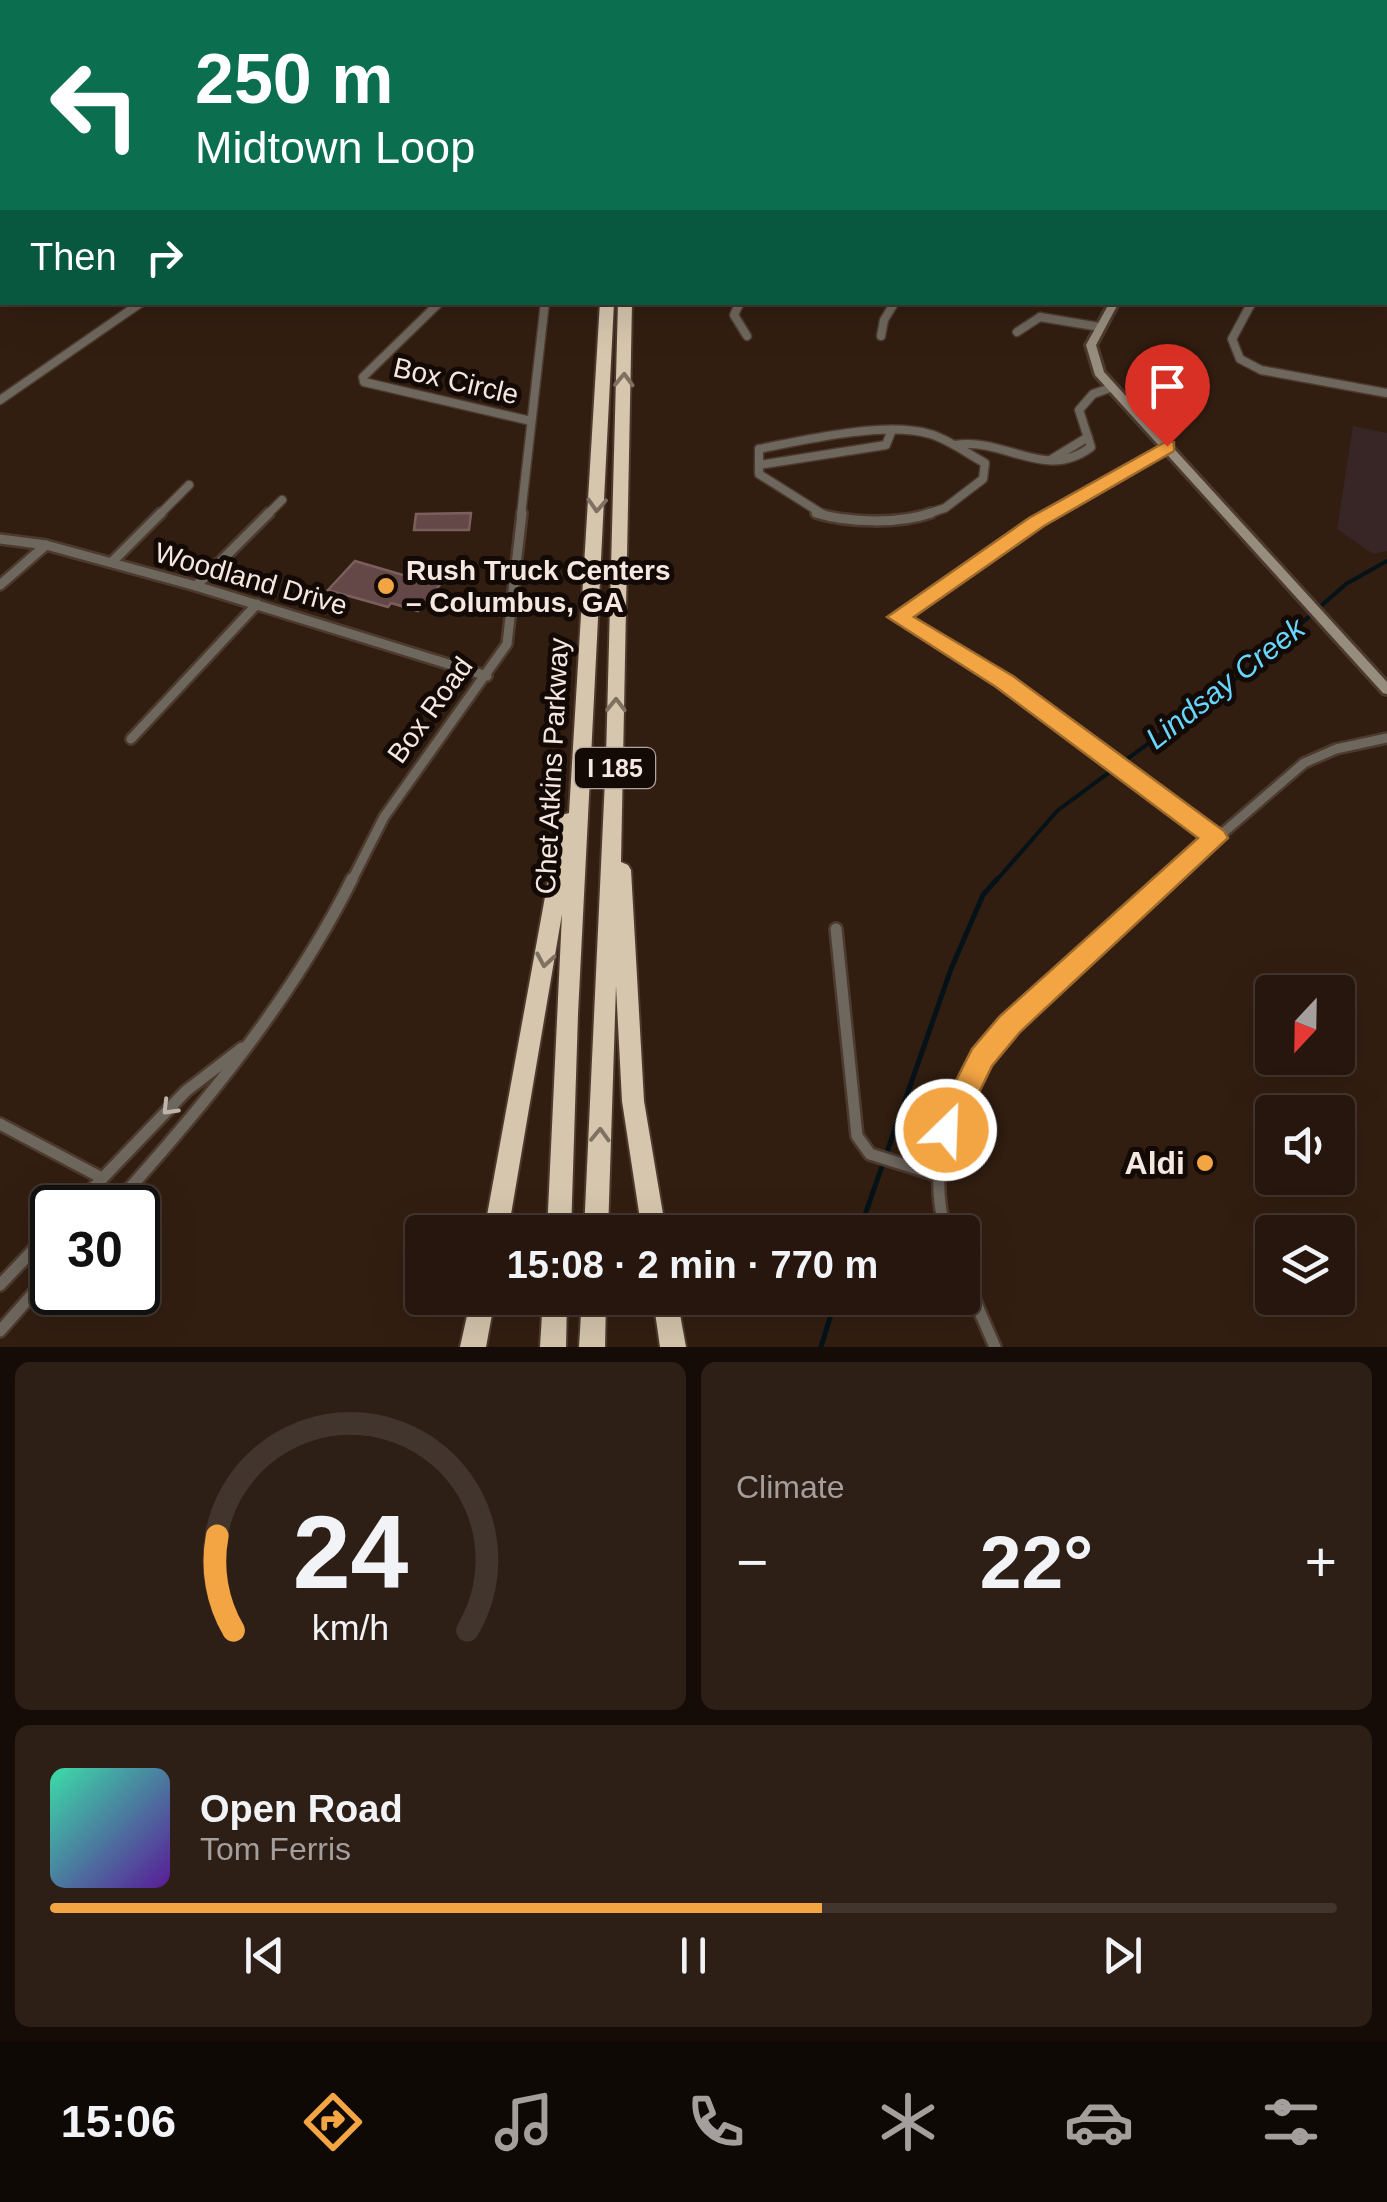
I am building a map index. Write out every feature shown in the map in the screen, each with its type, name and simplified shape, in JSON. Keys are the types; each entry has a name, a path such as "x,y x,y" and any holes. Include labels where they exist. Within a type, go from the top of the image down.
{"highway":[{"name":"Chet Atkins Parkway","path":"560,1215 566,1014 586,726 607,305"},
{"name":"I 185","path":"597,1215 615,758 625,305"},
{"path":"499,1215 586,726"},
{"path":"615,758 633,1101 651,1215"},
{"path":"473,1347 480,1315"},
{"path":"552,1347 554,1315"},
{"path":"592,1347 593,1315"},
{"path":"668,1315 673,1347"}],"street":[{"path":"0,400 138,305"},
{"name":"Box Circle","path":"437,305 363,377 364,382 530,421"},
{"name":"Box Road","path":"133,1185 230,1072 244,1046 324,935 384,818 486,676 509,632 545,305"},
{"path":"739,305 734,315 746,336"},
{"path":"881,336 884,320 893,305"},
{"path":"1038,305 1040,317"},
{"path":"1112,305 1091,345 1099,373 1387,690"},
{"path":"1250,305 1232,339 1240,359 1261,370 1387,393"},
{"path":"1017,332 1040,317 1100,327"},
{"path":"956,444 973,440 1070,461 1091,447 1078,410 1093,394 1110,388"},
{"path":"759,465 886,444 892,432"},
{"path":"830,434 931,434 956,444 985,463 983,479 946,508 913,519 818,514 759,474 759,449 830,434"},
{"path":"1052,459 1088,437"},
{"path":"1167,446 1036,522 898,617 1004,681 1215,838"},
{"path":"1069,450 1079,455"},
{"path":"112,562 189,485"},
{"path":"196,586 282,500"},
{"name":"Woodland Drive","path":"0,540 46,545 112,562 486,676"},
{"path":"0,585 46,545"},
{"path":"131,739 257,604"},
{"path":"940,1215 934,1174 961,1095 982,1058 1010,1024 1304,763 1336,748 1387,738"},
{"path":"836,929 857,1136 870,1154 934,1174"},
{"name":"Box Road","path":"95,1185 186,1091 244,1046"},
{"path":"0,1124 102,1178"},
{"path":"0,1285 30,1253"},
{"path":"0,1331 30,1297"},
{"path":"980,1311 996,1347"}],"shaded area":[{"path":"1353,426 1387,433 1387,551 1373,554 1337,529"}],"building":[{"path":"471,513 469,530 414,530 416,514"},
{"name":"Rush Truck Centers – Columbus, GA","path":"355,561 420,580 424,576 443,581 418,611 328,590"}],"waterway":[{"name":"Lindsay Creek","path":"995,882 1057,811 1253,666 1346,584 1387,561"},
{"name":"Lindsay Creek","path":"865,1215 951,969 983,895 997,879"},
{"name":"Lindsay Creek","path":"821,1347 831,1315"}],"place":[{"name":"Rush Truck Centers – Columbus, GA","path":"386,586"},
{"name":"Aldi","path":"1205,1163"}],"route":[{"path":"946,1130 982,1058 1010,1024 1215,838 1004,681 898,617 1036,522 1167,446"}]}
